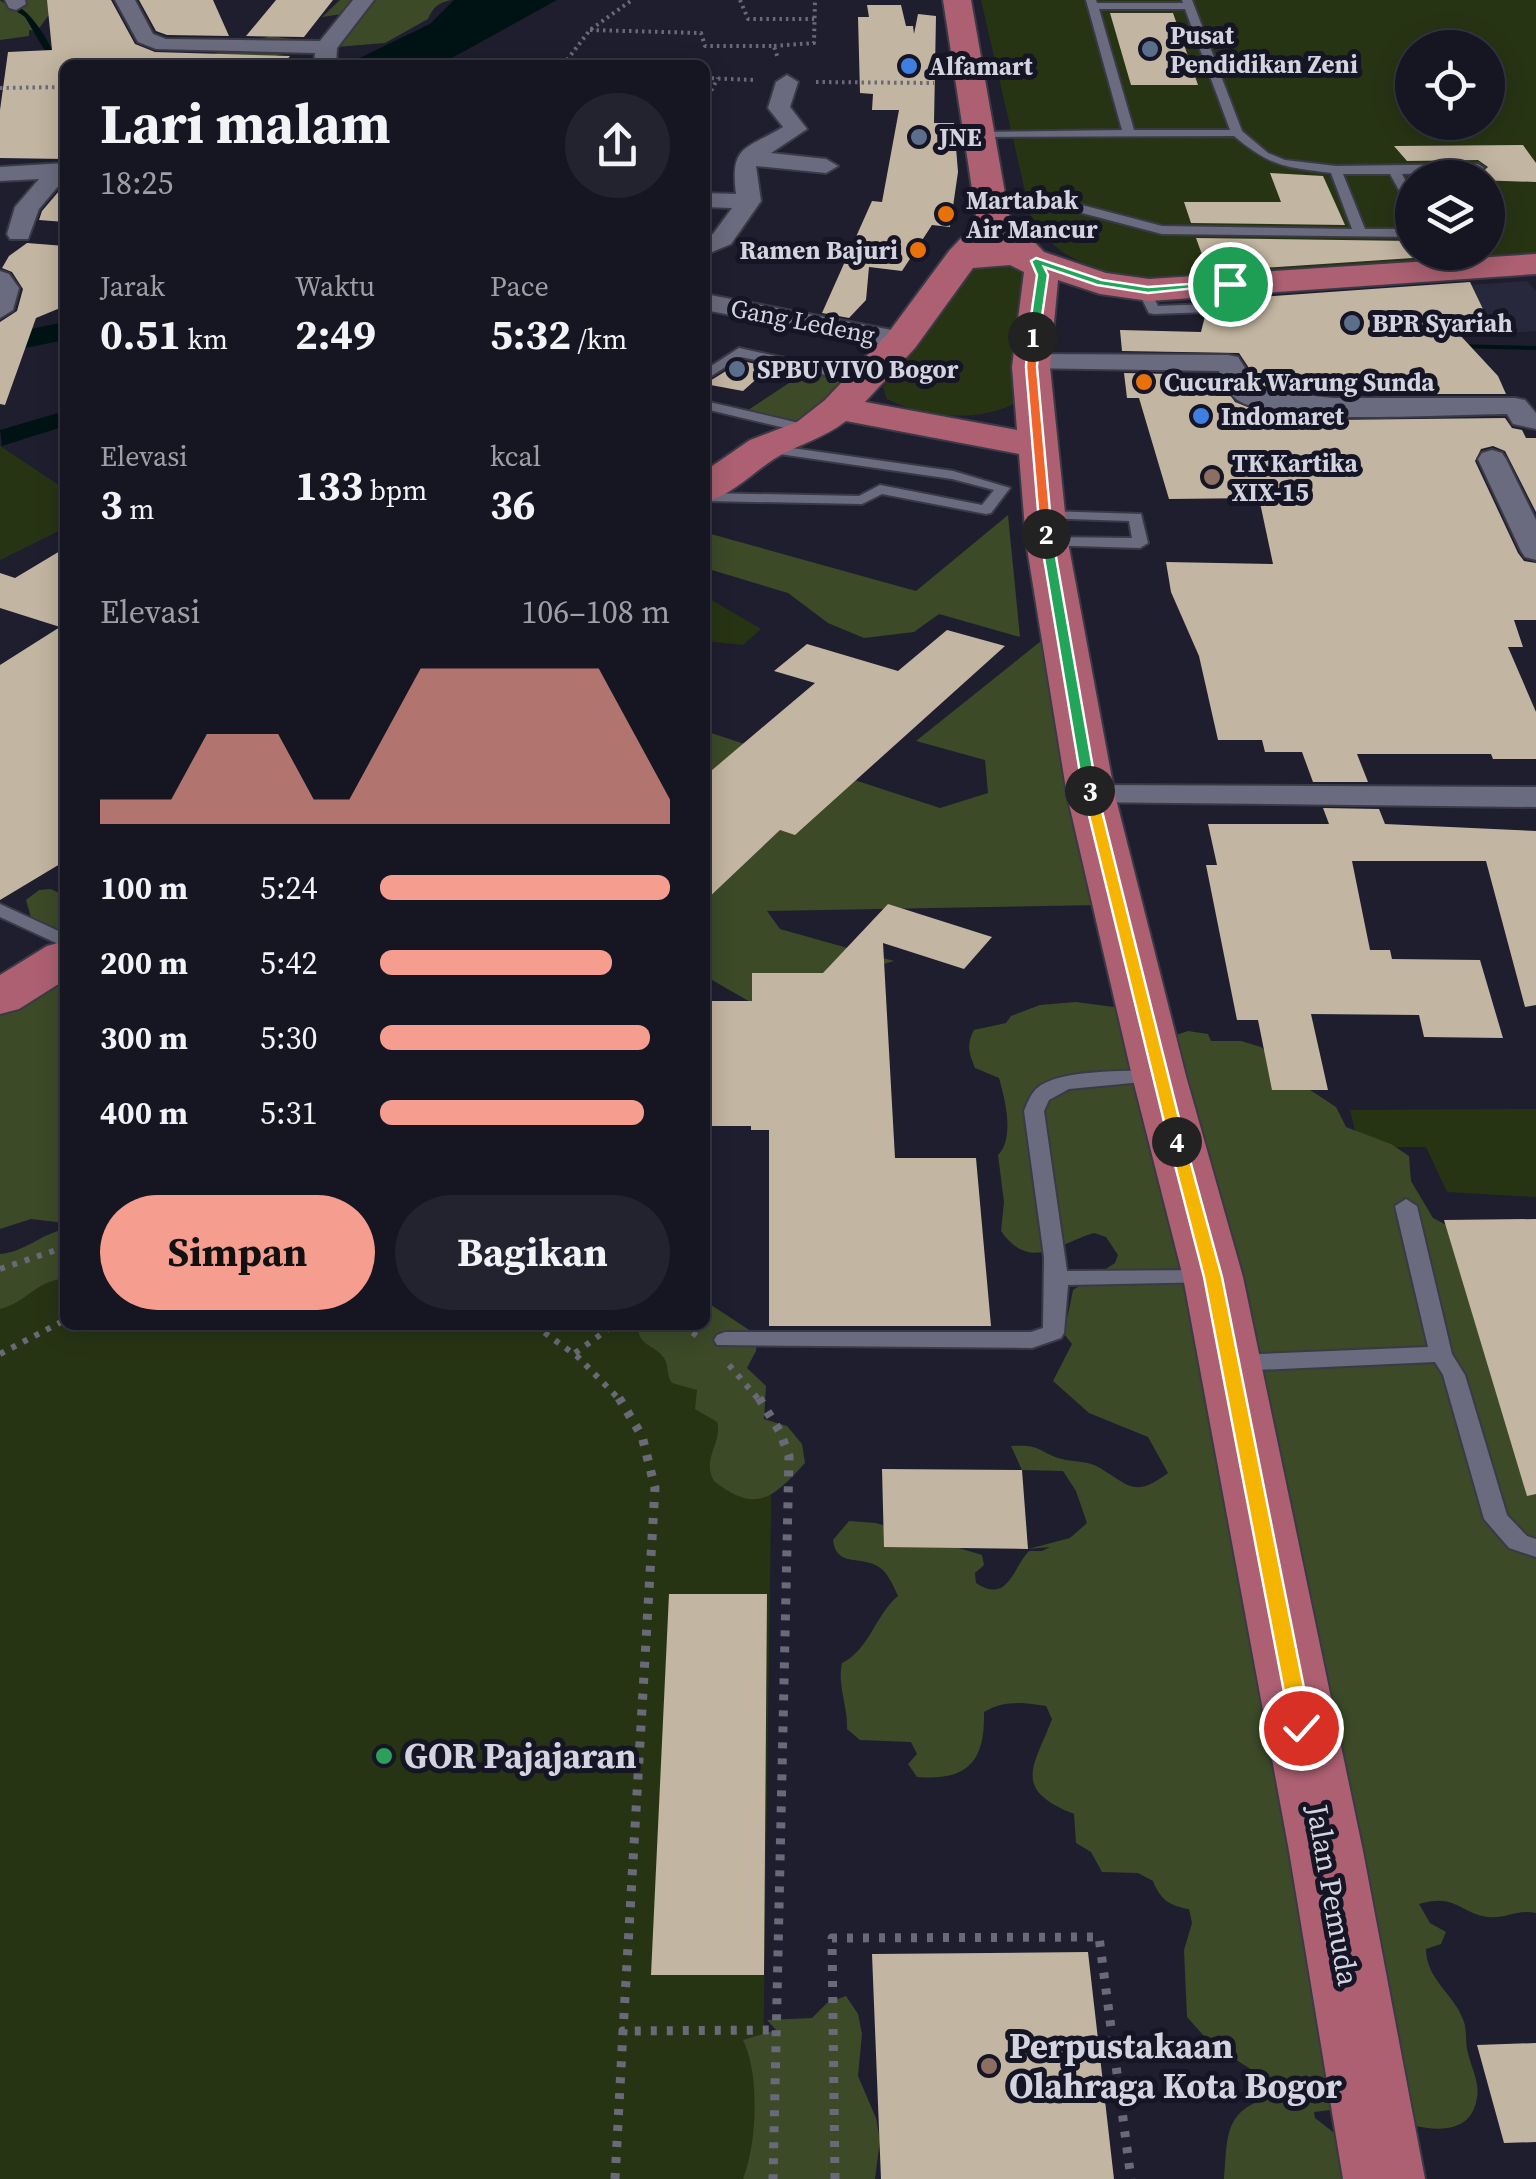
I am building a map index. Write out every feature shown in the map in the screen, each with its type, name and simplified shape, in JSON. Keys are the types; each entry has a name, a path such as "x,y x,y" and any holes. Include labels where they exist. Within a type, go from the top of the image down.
{"main road":[{"path":"958,0 992,213 1036,261"},
{"path":"710,490 764,448 838,406 902,340 992,213"},
{"path":"960,258 1010,255 1100,283 1148,290 1536,264"},
{"name":"Jalan Pemuda","path":"1036,261 1042,275 1032,351 1031,487 1091,795 1159,1076 1213,1277 1326,1850 1384,2179"},
{"path":"1032,351 1075,310 1154,309 1536,274"},
{"path":"838,406 1031,487"},
{"path":"0,998 60,960"}],"street":[{"path":"125,0 144,38 163,46 326,56 364,0"},
{"path":"710,245 722,239 749,201 744,164 747,158 796,129 779,108 787,82"},
{"path":"747,158 826,166"},
{"path":"0,174 60,172"},
{"path":"19,234 27,207 60,173"},
{"path":"710,200 749,201"},
{"path":"0,208 27,207"},
{"path":"0,279 6,288 0,310"},
{"name":"Gang Ledeng","path":"710,303 902,340"},
{"path":"1032,351 1228,364 1246,394 1259,401 1297,405 1515,406 1523,418 1536,421"},
{"path":"1492,459 1536,551"},
{"path":"1091,795 1536,796"}],"lane":[{"path":"1129,134 1092,3 1188,3 1236,133 1264,155 1283,163 1336,170 1394,171"},
{"path":"980,135 1236,133"},
{"path":"1336,170 1360,233"},
{"path":"992,213 1078,208 1162,230 1395,233"},
{"path":"1154,309 1236,306"},
{"path":"1032,351 1139,368"},
{"path":"710,372 739,352 838,406"},
{"path":"710,405 838,406"},
{"path":"764,448 1031,487 1136,517 1140,543 1031,487"},
{"path":"860,462 862,500"},
{"path":"710,494 862,500 880,489 986,510 1031,487"},
{"path":"0,910 60,939"},
{"path":"724,1350 1032,1340 1053,1333 1058,1319 1056,1278 1034,1110 1038,1100 1044,1091 1060,1086 1159,1076"},
{"path":"1406,1206 1441,1354 1454,1376 1496,1519 1518,1542 1536,1548"},
{"path":"1056,1278 1213,1277"},
{"path":"1228,1363 1441,1354"}],"path":[{"path":"567,60 590,30 632,0"},
{"path":"740,0 748,19 814,18"},
{"path":"590,30 701,33 705,46 716,48 814,43 814,0"},
{"path":"774,46 787,82"},
{"path":"710,95 718,78"},
{"path":"847,82 971,83"},
{"path":"0,88 60,87"},
{"path":"0,1269 60,1249"},
{"path":"0,1354 60,1323"},
{"path":"541,1330 600,1376 640,1428 651,1453 655,1488 616,2179"},
{"path":"575,1353 607,1330"},
{"path":"689,1330 701,1339"},
{"path":"724,1350 785,1442 789,1456 772,2179"},
{"path":"835,2179 832,1938 1080,1937 1099,1937 1131,2179"},
{"path":"624,2030 777,2030"}],"shaded area":[{"path":"454,0 557,0 448,60 355,60 430,24"},
{"path":"1527,281 1536,291 1536,331 1352,345 1314,296"},
{"path":"60,412 60,428 2,446 0,430"}],"green space":[{"path":"0,0 60,0 37,31 0,40"},
{"path":"340,0 451,0 436,6 428,19 385,43 300,50 258,60 201,58 270,36 328,44 349,13 322,17"},
{"name":"Pusat Pendidikan Zeni","path":"981,0 1536,0 1536,257 1505,259 1505,160 1395,160 1395,266 1147,281 1081,262 1041,232 1031,217"},
{"path":"999,261 1026,267 1020,401 988,413 953,416 919,411 887,399 883,387 970,267"},
{"path":"812,368 864,379 811,430 742,414"},
{"path":"0,446 60,486 60,530 0,560"},
{"path":"1008,515 1020,637 939,614 914,632 864,638 828,623 788,593 710,570 710,535 711,534 916,591"},
{"path":"710,599 761,629 743,645 710,642"},
{"path":"1041,641 1083,783 1102,905 767,911 780,929 894,961 752,1003 710,979 710,733 940,808 988,793 985,760 916,741"},
{"path":"39,890 60,894 60,942 48,938 55,927 32,921 26,900"},
{"path":"60,973 60,1222 31,1219 0,1229 0,979"},
{"path":"1076,1002 1137,1010 1170,1037 1188,1031 1208,1034 1211,1041 1241,1041 1261,1047 1292,1078 1336,1107 1346,1127 1391,1144 1409,1156 1411,1181 1433,1218 1454,1229 1536,1475 1536,1913 1488,1917 1449,1902 1419,1904 1430,1923 1446,1932 1441,1944 1426,1949 1427,1960 1464,2022 1477,2097 1470,2115 1457,2125 1440,2129 1398,2121 1344,2100 1331,2110 1314,2112 1315,2118 1342,2139 1372,2179 1224,2179 1231,2126 1245,2109 1273,2097 1249,2068 1211,2044 1187,2017 1184,1950 1192,1923 1189,1909 1166,1901 1153,1881 1138,1873 1102,1872 1091,1852 1076,1843 1074,1814 1054,1805 1035,1786 1034,1764 1052,1719 1046,1706 1014,1703 984,1712 977,1756 970,1765 949,1776 917,1777 908,1764 917,1754 911,1742 860,1740 847,1729 842,1663 866,1641 898,1596 879,1567 844,1558 835,1549 833,1540 849,1521 876,1523 982,1555 984,1565 975,1573 976,1583 995,1589 1008,1582 1029,1551 1050,1547 1028,1549 1070,1538 1087,1523 1076,1491 1063,1471 1022,1470 1011,1446 1035,1447 1062,1459 1091,1464 1132,1487 1147,1485 1168,1473 1148,1437 1089,1413 1053,1381 1072,1344 1064,1334 1073,1290 1115,1263 1118,1255 1106,1237 1094,1233 1034,1253 1012,1244 1001,1231 1004,1202 998,1155 1006,1139 1006,1107 999,1078 975,1068 970,1040 974,1030 1006,1023 1011,1016 1040,1005"},
{"path":"1536,1109 1536,1197 1447,1192 1426,1147 1359,1147 1350,1110"},
{"path":"60,1231 60,1279 0,1309 0,1254"},
{"name":"GOR Pajajaran","path":"60,1254 60,1330 677,1330 772,1442 758,2179 0,2179 0,1275"},
{"path":"710,1304 757,1335 756,1351 747,1368 766,1386 764,1419 787,1426 802,1444 805,1463 784,1485 764,1498 742,1497 714,1481 710,1465 717,1422 695,1409 697,1390 672,1383 664,1358 638,1332 710,1330"},
{"path":"846,1996 858,2014 862,2034 858,2076 876,2118 880,2140 875,2179 743,2179 755,2109 752,2071 743,2040 776,2030 767,2020 812,2018 827,2003"}],"building":[{"path":"47,0 111,0 135,44 155,52 290,56 287,60 60,60 60,159 0,158 0,110 8,52 52,50"},
{"path":"139,0 213,0 229,36 167,35 156,31"},
{"path":"276,0 333,0 304,37 246,36"},
{"path":"867,5 901,5 906,26 913,26 914,34 918,14 936,16 934,123 954,123 958,172 950,227 932,225 902,271 869,267 866,300 849,318 822,313 872,201 882,202 899,110 872,110 873,94 860,93 858,17 869,17"},
{"path":"1110,13 1173,13 1198,85 1131,85"},
{"path":"1523,145 1536,163 1536,182 1505,181 1505,160 1406,160 1394,146"},
{"path":"1270,173 1323,176 1345,225 1191,223 1184,202 1281,202"},
{"path":"60,190 60,222 39,220"},
{"path":"1196,238 1395,241 1395,259 1216,271 1219,260 1204,260"},
{"path":"27,243 60,246 60,308 36,318 5,405 0,404 0,322 17,311 23,289 12,272 2,268 9,256"},
{"path":"1470,282 1494,332 1459,334 1498,376 1506,394 1333,394 1261,386 1239,353 1122,351 1120,330 1201,332 1205,316 1236,315 1246,308 1238,300 1218,300"},
{"path":"742,361 770,367 743,391 710,385 710,381"},
{"path":"1124,373 1217,375 1235,402 1263,413 1330,420 1505,418 1512,428 1522,430 1526,438 1536,438 1536,512 1505,451 1493,446 1481,449 1475,461 1518,553 1524,561 1536,563 1536,620 1514,620 1523,647 1508,647 1536,712 1536,759 1493,759 1491,754 1357,754 1368,782 1313,782 1302,752 1265,752 1262,740 1218,740 1199,656 1171,592 1166,562 1273,564 1259,498 1169,499 1139,398 1127,398"},
{"path":"60,551 60,627 0,608 0,573 15,578"},
{"path":"60,627 60,864 0,900 0,665"},
{"path":"947,630 1005,646 795,835 780,830 710,896 710,772 815,683 774,671 807,644 898,671"},
{"path":"1323,808 1379,809 1385,824 1536,831 1536,1005 1525,1007 1486,861 1352,861 1370,950 1390,950 1392,959 1480,960 1503,1038 1424,1037 1419,1015 1311,1014 1328,1090 1272,1090 1258,1020 1237,1020 1206,865 1217,865 1208,824 1329,824"},
{"path":"888,904 992,937 964,969 883,943 895,1158 976,1158 991,1326 769,1326 769,1130 710,1126 710,1001 752,1001 752,973 823,973"},
{"path":"1536,1219 1536,1494 1527,1496 1444,1220"},
{"path":"882,1469 1022,1470 1028,1549 884,1547"},
{"path":"669,1594 767,1594 764,1975 651,1975"},
{"name":"Perpustakaan Olahraga Kota Bogor","path":"1088,1952 1114,2179 881,2179 872,1954"},
{"path":"1536,2043 1536,2142 1504,2143 1477,2045"}],"waterway":[{"path":"3,0 28,16 60,71"},
{"path":"0,344 60,332"},
{"path":"1455,346 1536,348"}],"place":[{"name":"Pusat Pendidikan Zeni","path":"1150,49"},
{"name":"Alfamart","path":"909,66"},
{"name":"JNE","path":"919,137"},
{"name":"Martabak Air Mancur","path":"946,214"},
{"name":"Ramen Bajuri","path":"918,250"},
{"name":"BPR Syariah","path":"1352,323"},
{"name":"SPBU VIVO Bogor","path":"737,369"},
{"name":"Cucurak Warung Sunda","path":"1144,382"},
{"name":"Indomaret","path":"1201,416"},
{"name":"TK Kartika XIX-15","path":"1212,477"},
{"name":"GOR Pajajaran","path":"384,1756"},
{"name":"Perpustakaan Olahraga Kota Bogor","path":"989,2066"}],"route":[{"path":"1230,284 1148,290 1100,283 1036,261 1042,275 1031,367 1046,542 1091,795 1159,1076 1213,1277 1301,1728"}]}
